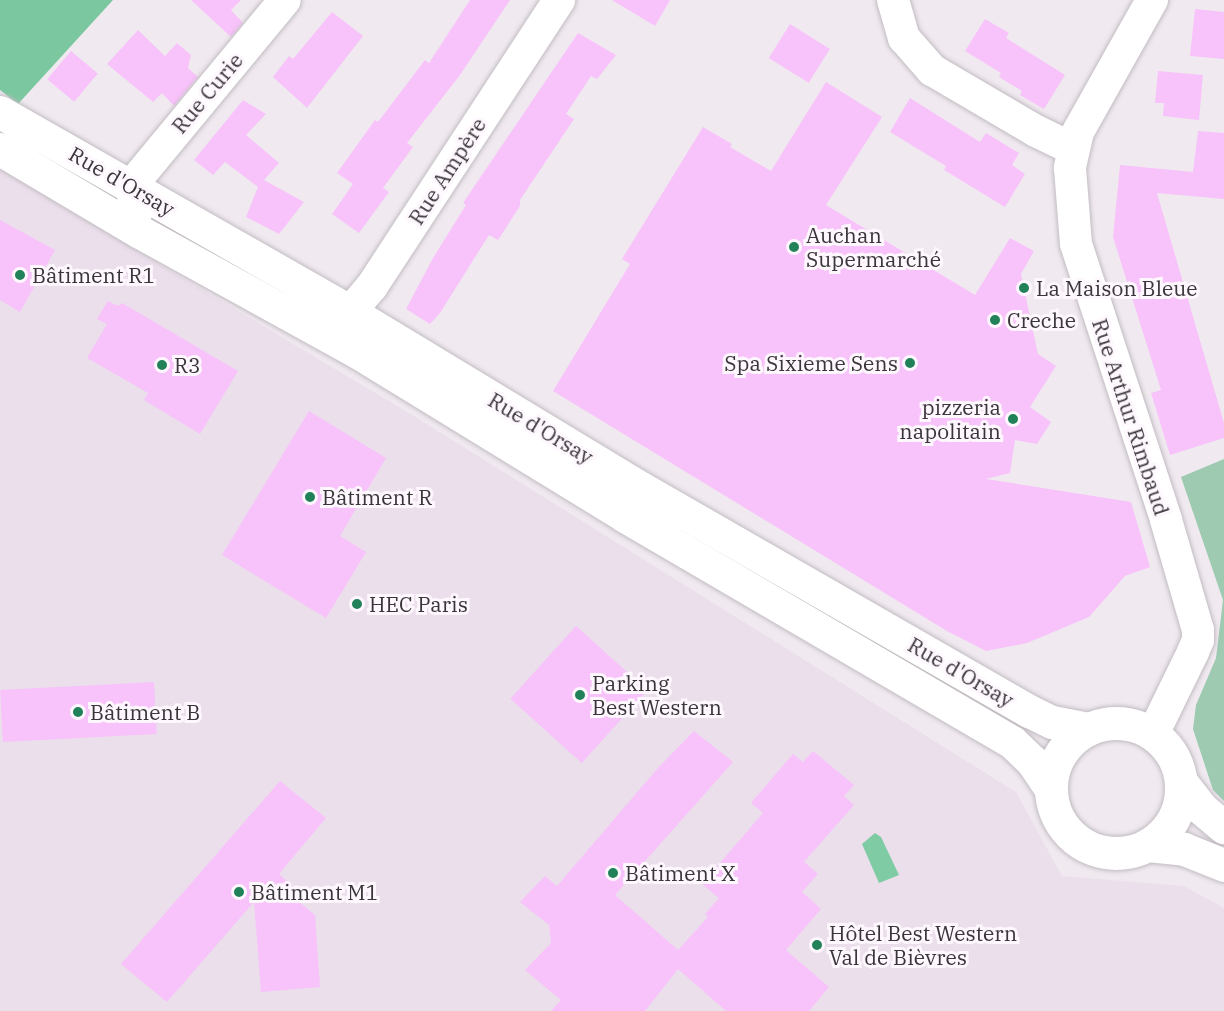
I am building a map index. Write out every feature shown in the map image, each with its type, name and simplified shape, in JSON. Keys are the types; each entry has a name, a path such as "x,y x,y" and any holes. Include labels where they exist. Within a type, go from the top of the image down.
{"main road":[{"name":"Rue d'Orsay","path":"0,112 131,186 625,516 1012,742 1032,761 1051,789"},
{"name":"Rue d'Orsay","path":"0,149 140,232 340,324 641,488 1029,711 1052,722 1088,729"},
{"path":"1110,723 1133,725 1153,734 1167,747 1177,763 1181,782 1180,801 1174,819 1163,834 1148,845 1130,852 1111,854 1077,841 1064,827 1054,809 1051,789 1053,770 1061,753 1073,739 1088,729 1110,723"},
{"path":"1181,782 1201,808 1224,827"},
{"path":"1148,845 1184,849 1224,865"}],"street":[{"name":"Rue Curie","path":"131,186 285,0"},
{"name":"Rue Ampère","path":"340,324 372,286 558,0"},
{"path":"893,0 904,38 932,70 1036,131 1073,149"},
{"name":"Rue Arthur Rimbaud","path":"1152,0 1078,132 1073,149 1071,192 1076,244 1166,520 1198,630 1198,640 1193,652 1153,734"},
{"path":"131,186 140,232"}],"shaded area":[{"path":"0,0 113,0 18,104 0,90"},
{"name":"HEC Paris","path":"0,169 414,416 1016,792 1062,876 1184,886 1224,908 1224,1011 0,1011"},
{"path":"1224,459 1224,801 1213,790 1193,729 1196,705 1216,658 1223,600 1181,477"},
{"path":"875,833 881,837 899,875 879,883 862,844"}],"building":[{"path":"191,0 241,0 231,10 243,23 231,37"},
{"path":"470,0 510,0 460,75 407,143 413,147 383,188 389,192 359,233 332,214 353,184 337,173 375,120 378,122 425,60 429,63"},
{"path":"612,0 670,0 655,26"},
{"path":"1195,9 1224,12 1224,59 1190,56"},
{"path":"332,12 363,36 307,108 273,77 289,56 293,59"},
{"path":"985,19 1009,33 1006,38 1065,75 1044,109 1020,95 1022,91 999,77 1001,73 965,51"},
{"path":"790,24 830,49 809,83 769,58"},
{"path":"138,30 165,56 177,43 191,55 188,68 198,77 174,106 162,93 153,102 107,64"},
{"path":"578,33 616,55 597,79 591,76 566,114 574,119 520,200 520,206 498,240 489,235 440,313 430,324 406,309 433,258 466,205 463,203"},
{"path":"71,51 98,73 74,102 47,79"},
{"path":"1158,71 1203,75 1199,120 1163,116 1164,103 1155,103"},
{"path":"826,82 882,117 826,205 975,295 1010,238 1034,251 1021,274 1038,354 1056,366 1030,407 1051,422 1037,444 1015,440 1010,473 986,479 1131,502 1150,567 1125,576 1089,617 1027,643 986,651 947,631 553,391 630,264 622,259 703,127 732,144 730,147 771,171"},
{"path":"910,98 980,142 986,133 1019,153 1012,165 1025,174 1005,207 944,170 946,166 890,132"},
{"path":"243,100 266,114 246,135 279,163 264,180 304,202 279,234 246,217 258,187 225,162 213,175 194,160"},
{"path":"1198,131 1224,133 1224,199 1157,193 1224,423 1224,438 1170,455 1151,393 1161,390 1113,237 1120,165 1193,172"},
{"name":"Bâtiment R1","path":"0,220 55,250 20,312 0,300"},
{"name":"R3","path":"108,301 118,306 122,303 238,371 200,434 144,400 148,393 87,358 107,324 97,319"},
{"name":"Bâtiment R","path":"309,411 386,458 340,536 366,552 326,618 222,555"},
{"name":"Parking Best Western","path":"576,626 647,690 582,763 510,699"},
{"name":"Bâtiment B","path":"154,682 157,734 3,742 0,690"},
{"path":"694,731 733,762 615,895 678,950 708,917 705,914 719,898 702,884 763,813 751,803 793,754 803,762 813,751 854,785 844,796 854,805 804,862 818,874 802,892 821,909 786,950 829,987 809,1011 726,1011 678,969 645,1011 551,1011 561,1000 525,970 551,943 549,925 520,902 545,876 557,886 657,769"},
{"name":"Bâtiment M1","path":"280,781 326,818 279,874 297,890 291,895 315,915 320,987 261,992 254,902 167,1002 121,964"}],"place":[{"name":"Auchan Supermarché","path":"794,247"},
{"name":"Bâtiment R1","path":"20,275"},
{"name":"La Maison Bleue","path":"1024,288"},
{"name":"Creche","path":"995,320"},
{"name":"Spa Sixieme Sens","path":"910,363"},
{"name":"R3","path":"162,365"},
{"name":"pizzeria napolitain","path":"1013,419"},
{"name":"Bâtiment R","path":"310,497"},
{"name":"HEC Paris","path":"357,604"},
{"name":"Parking Best Western","path":"580,695"},
{"name":"Bâtiment B","path":"78,712"},
{"name":"Bâtiment X","path":"613,873"},
{"name":"Bâtiment M1","path":"239,892"},
{"name":"Hôtel Best Western Val de Bièvres","path":"817,945"}]}
